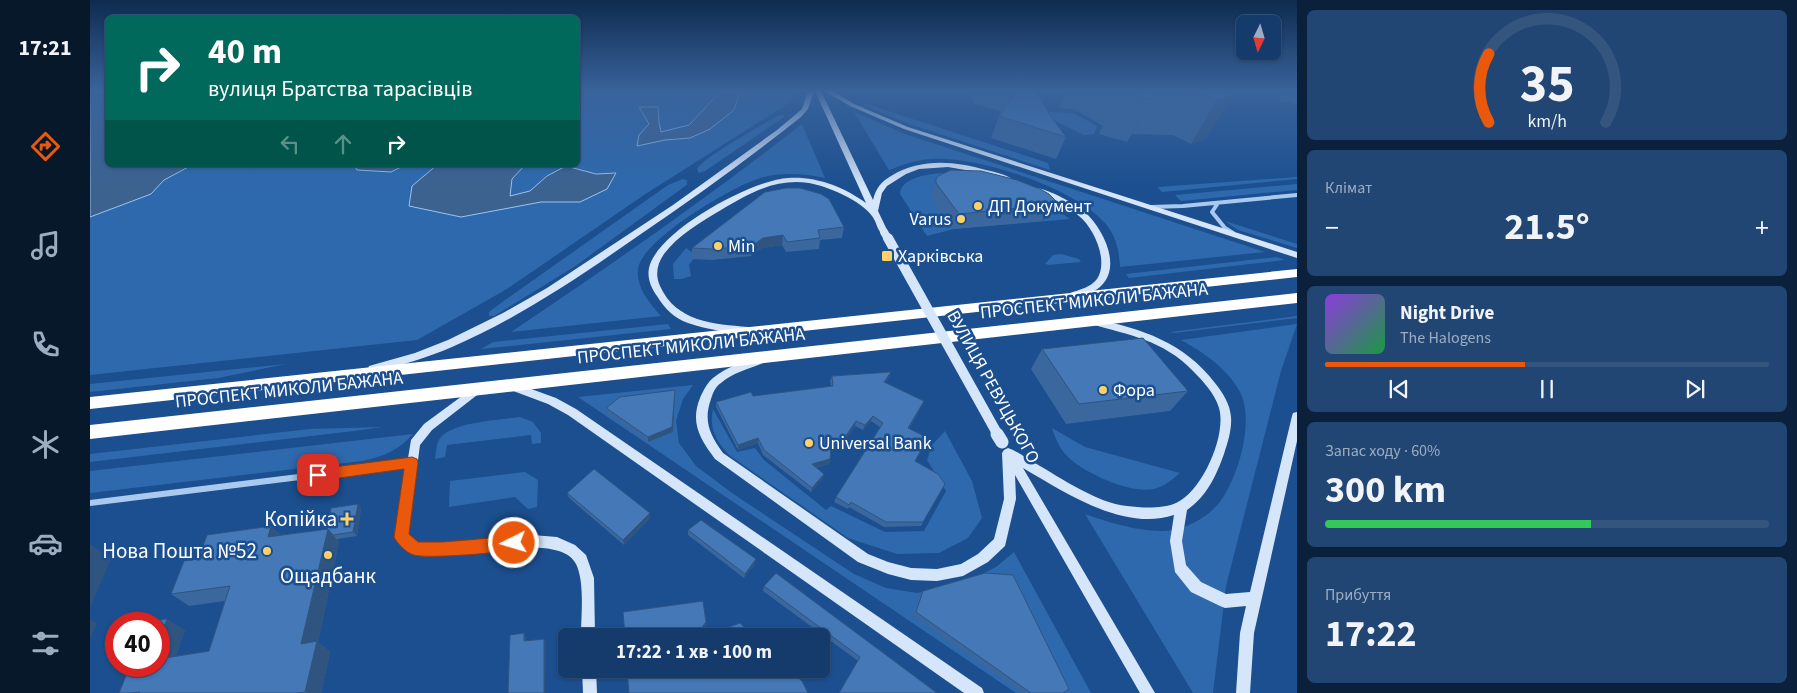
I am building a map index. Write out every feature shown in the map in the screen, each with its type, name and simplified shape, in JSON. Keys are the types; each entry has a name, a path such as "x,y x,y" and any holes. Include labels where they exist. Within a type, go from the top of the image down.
{"highway":[{"name":"ПРОСПЕКТ МИКОЛИ БАЖАНА","path":"90,403 1297,273"},
{"name":"ПРОСПЕКТ МИКОЛИ БАЖАНА","path":"90,432 763,359 1297,298"}],"street":[{"path":"358,374 424,354 461,339 523,306 584,270 746,158 790,123"},
{"name":"ВУЛИЦЯ РЕВУЦЬКОГО","path":"833,123 884,232 1005,448 1148,693"},
{"path":"895,123 1249,241 1297,255"},
{"path":"757,331 715,326 681,316 663,299 654,284 652,275 654,263 659,254 699,219 741,194 769,182 798,180 829,185 845,191 874,213 880,188 896,176 916,168 938,165 958,166 990,173 1014,181"},
{"path":"1030,186 1053,196 1080,212 1096,228 1102,238 1106,268 1100,282 1092,289 1070,296"},
{"path":"1146,207 1297,196"},
{"path":"1218,202 1212,212 1219,222 1225,228 1249,241"},
{"path":"1005,448 1093,500 1120,511 1156,514 1181,508 1199,492 1212,474 1226,428 1225,409 1215,390 1202,372 1187,358 1167,344 1127,328 1088,321"},
{"path":"763,359 729,372 715,382 709,390 701,408 701,425 706,440 719,456 863,558 888,568 911,574 937,575 963,570 984,558 1000,542 1010,499 1005,448"},
{"path":"511,386 552,401 572,412 977,693"},
{"path":"477,389 428,427 415,443 401,537 415,549 443,549 532,541 558,543 570,549 581,559 587,578 588,628"},
{"path":"1243,693 1247,633 1297,416"},
{"path":"90,503 412,463"},
{"path":"1181,508 1176,542 1180,568 1196,588 1225,601 1255,598"},
{"path":"589,678 590,693"}],"shaded area":[{"path":"90,123 105,123 105,167 188,167 164,180 151,194 90,217"},
{"path":"580,123 757,123 644,195 507,289 417,340 90,375 90,214 157,188 164,180 188,167 580,167"},
{"path":"649,123 659,123 661,132 691,123 717,123 710,129 690,138 665,140 637,146 639,135"},
{"path":"765,123 775,123 705,171 699,173 697,169 701,164"},
{"path":"861,123 880,123 905,134 1265,252 1120,267 1119,253 1113,235 1106,224 1086,207 1044,184 995,168 949,159 930,159 889,170"},
{"path":"907,123 926,123 1048,163 1050,170"},
{"path":"1060,123 1092,123 1097,126 1094,134 1084,135"},
{"path":"802,124 825,178 810,175 779,174 751,181 692,214 655,243 643,257 638,269 638,276 641,289 661,316 511,332 658,231"},
{"path":"355,167 401,167 391,172 357,170"},
{"path":"435,167 523,167 512,179 510,196 530,191 547,176 564,167 596,174 616,173 607,189 580,202 541,202 461,217 409,206 412,186"},
{"path":"943,173 966,175 1050,205 1070,219 954,229 927,236 900,194 902,188 910,180"},
{"path":"1297,177 1297,179 1162,192 1157,187"},
{"path":"683,179 688,181 686,183 688,184 574,267 494,316 489,316 489,312 505,300 668,185"},
{"path":"1297,184 1297,190 1181,201 1175,195"},
{"path":"1225,221 1297,244 1297,248 1238,230"},
{"path":"686,248 696,255 689,265 691,276 674,279 673,264"},
{"path":"1061,254 1079,259 1081,262 1045,264 1053,255"},
{"path":"1277,257 1285,260 1129,278 1126,274"},
{"path":"1297,316 1297,318 1170,332"},
{"path":"668,324 671,329 481,349 493,342"},
{"path":"1297,324 1281,371 1226,586 1213,693 1193,693 1085,514 1133,528 1159,531 1182,528 1197,521 1211,511 1226,492 1238,465 1245,433 1246,418 1244,404 1240,392 1228,375 1206,355 1181,340"},
{"path":"286,364 218,378 90,392 90,384"},
{"path":"693,385 683,399 676,421 679,443 696,466 732,493 854,574 886,588 917,593 970,580 996,567 1014,552 1091,693 1016,693 578,397"},
{"path":"713,409 737,452 755,448 764,460 826,510 831,506 885,532 924,531 946,491 927,460 932,445 945,431 972,481 982,518 968,538 939,553 897,554 848,538 729,455 720,444 713,429"},
{"path":"520,417 533,422 541,433 541,443 532,444 531,435 447,445 445,457 435,459 439,440 444,434 453,429 476,423"},
{"path":"383,427 90,462 90,454 310,429"},
{"path":"1052,428 1085,447 1180,473 1165,484 1154,489 1144,490 1107,481 1084,469 1066,455 1061,449"},
{"path":"413,434 390,452 362,461 90,493 90,471"},
{"path":"525,472 538,480 537,507 528,509 515,497 449,507 450,481"}],"building":[{"path":"1022,123 1056,123 1066,137"},
{"path":"951,170 981,171 1017,180 1042,190 1056,201 1050,205 959,214 936,183 938,176"},
{"path":"786,188 800,188 821,194 829,199 844,227 818,230 820,238 787,242 783,235 763,238 752,246 712,249 692,248 765,192"},
{"path":"1143,338 1188,391 1079,404 1042,349"},
{"path":"891,372 884,382 924,401 908,428 928,438 915,461 938,474 945,484 923,522 886,522 851,502 849,505 836,497 883,423 873,416 865,425 856,421 843,440 832,439 830,459 812,464 824,474 812,488 764,450 758,438 738,445 716,402 751,392 753,396 833,386 832,376"},
{"path":"675,390 672,427 648,437 606,408 620,397"},
{"path":"594,469 650,513 623,540 567,493"},
{"path":"358,504 353,532 333,535 327,529 331,508"},
{"path":"701,520 756,559 745,574 688,530"},
{"path":"271,526 268,537 328,529 301,644 317,641 305,692 119,693 126,677 170,677 170,657 209,651 230,586 171,594 184,561 198,559 207,535"},
{"path":"776,573 937,693 839,693 860,657 830,635 830,628 821,628 764,586"},
{"path":"985,573 1013,575 1069,689 1063,693 1031,693 916,612 923,591"},
{"path":"703,601 706,622 701,628 624,628 623,612"},
{"path":"740,623 745,628 729,628"},
{"path":"524,633 524,641 544,639 544,693 508,693 510,635"},
{"path":"628,678 798,678 808,693 629,693"}],"place":[{"name":"ДП Документ","path":"978,206"},
{"name":"Varus","path":"961,219"},
{"name":"Min","path":"718,246"},
{"name":"Харківська","path":"887,256"},
{"name":"Фора","path":"1103,390"},
{"name":"Universal Bank","path":"809,443"},
{"name":"Копійка","path":"347,519"},
{"name":"Нова Пошта №52","path":"267,551"},
{"name":"Ощадбанк","path":"328,555"}],"route":[{"path":"318,475 412,463 401,537 415,549 443,549 514,543"}]}
